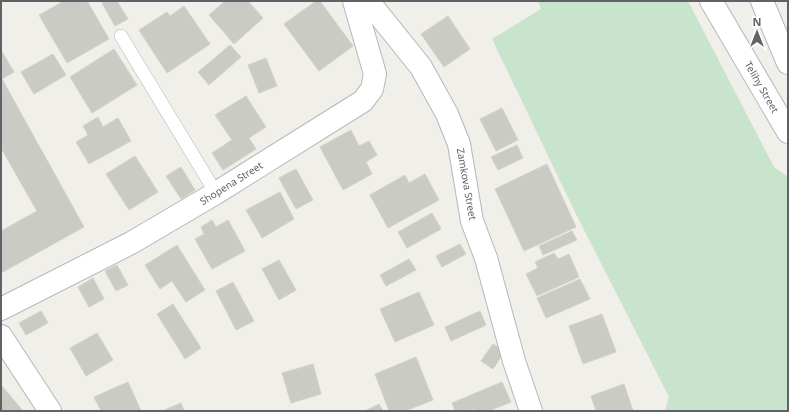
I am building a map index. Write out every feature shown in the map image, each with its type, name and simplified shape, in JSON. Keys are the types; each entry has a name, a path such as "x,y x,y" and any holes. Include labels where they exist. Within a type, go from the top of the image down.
{"street":[{"name":"Shopena Street","path":"1,309 132,243 216,193 363,101 368,96 374,82 375,74 354,1"},
{"name":"Zamkova Street","path":"368,1 421,66 448,114 459,144 472,221 486,258 514,361 532,411"},
{"name":"Telihy Street","path":"711,1 788,132"},
{"path":"762,1 788,63"},
{"path":"1,336 50,411"}],"lane":[{"path":"120,36 216,193"}],"green space":[{"path":"538,1 688,1 774,167 788,177 788,411 665,411 669,397 575,212 492,39 541,9"}],"building":[{"path":"64,1 87,1 109,39 67,63 39,15"},
{"path":"106,1 117,1 128,19 115,26 102,3"},
{"path":"225,1 248,1 263,18 234,44 209,15"},
{"path":"316,1 320,1 353,46 319,71 284,24"},
{"path":"184,6 210,44 167,73 139,30 167,12 170,16"},
{"path":"448,16 470,49 444,67 421,34"},
{"path":"230,45 241,57 209,85 198,72"},
{"path":"114,49 137,85 92,113 70,77"},
{"path":"1,50 14,72 2,79 84,227 1,273 1,231 37,211 1,148"},
{"path":"53,54 66,75 34,94 21,72"},
{"path":"266,58 277,86 259,93 248,65"},
{"path":"246,96 266,127 249,138 256,149 223,170 212,153 232,140 215,115"},
{"path":"502,108 518,140 496,151 480,119"},
{"path":"98,117 103,127 118,118 131,141 89,164 76,142 88,135 83,126"},
{"path":"351,130 359,146 369,141 377,155 366,162 372,174 343,190 320,147"},
{"path":"517,145 523,158 498,170 491,157"},
{"path":"135,156 158,192 129,210 106,174"},
{"path":"547,164 576,227 524,251 495,189"},
{"path":"181,167 195,190 181,199 166,176"},
{"path":"296,169 313,200 296,209 279,178"},
{"path":"425,174 439,200 388,228 370,195 405,175 409,183"},
{"path":"280,192 294,219 262,238 246,210"},
{"path":"432,213 441,229 407,248 398,232"},
{"path":"212,220 216,227 228,220 245,251 212,269 195,239 204,234 201,227"},
{"path":"572,231 577,240 543,255 539,246"},
{"path":"460,244 466,254 442,267 436,256"},
{"path":"177,245 205,290 186,302 172,281 160,289 145,265"},
{"path":"554,253 558,259 569,254 579,277 537,296 526,274 538,268 535,262"},
{"path":"409,259 416,270 386,286 380,275"},
{"path":"279,260 296,290 279,300 262,269"},
{"path":"117,265 128,285 116,291 105,271"},
{"path":"93,278 104,299 89,307 78,287"},
{"path":"580,279 590,299 546,318 537,298"},
{"path":"233,282 254,321 236,330 216,291"},
{"path":"419,292 434,325 395,342 380,309"},
{"path":"173,304 201,348 185,359 157,314"},
{"path":"41,311 48,323 26,335 19,323"},
{"path":"480,311 486,325 451,341 445,327"},
{"path":"602,314 616,352 583,364 569,326"},
{"path":"97,333 113,360 86,376 70,348"},
{"path":"493,344 505,351 493,369 481,361"},
{"path":"416,357 433,400 405,411 389,411 375,374"},
{"path":"313,364 321,394 291,403 282,373"},
{"path":"128,382 141,411 101,411 94,397"},
{"path":"502,382 511,402 489,411 476,411 476,409 455,411 452,403"},
{"path":"624,384 633,411 596,411 591,396"},
{"path":"2,386 23,411 1,411"},
{"path":"181,403 184,411 162,411"},
{"path":"379,404 383,411 365,411"}]}
